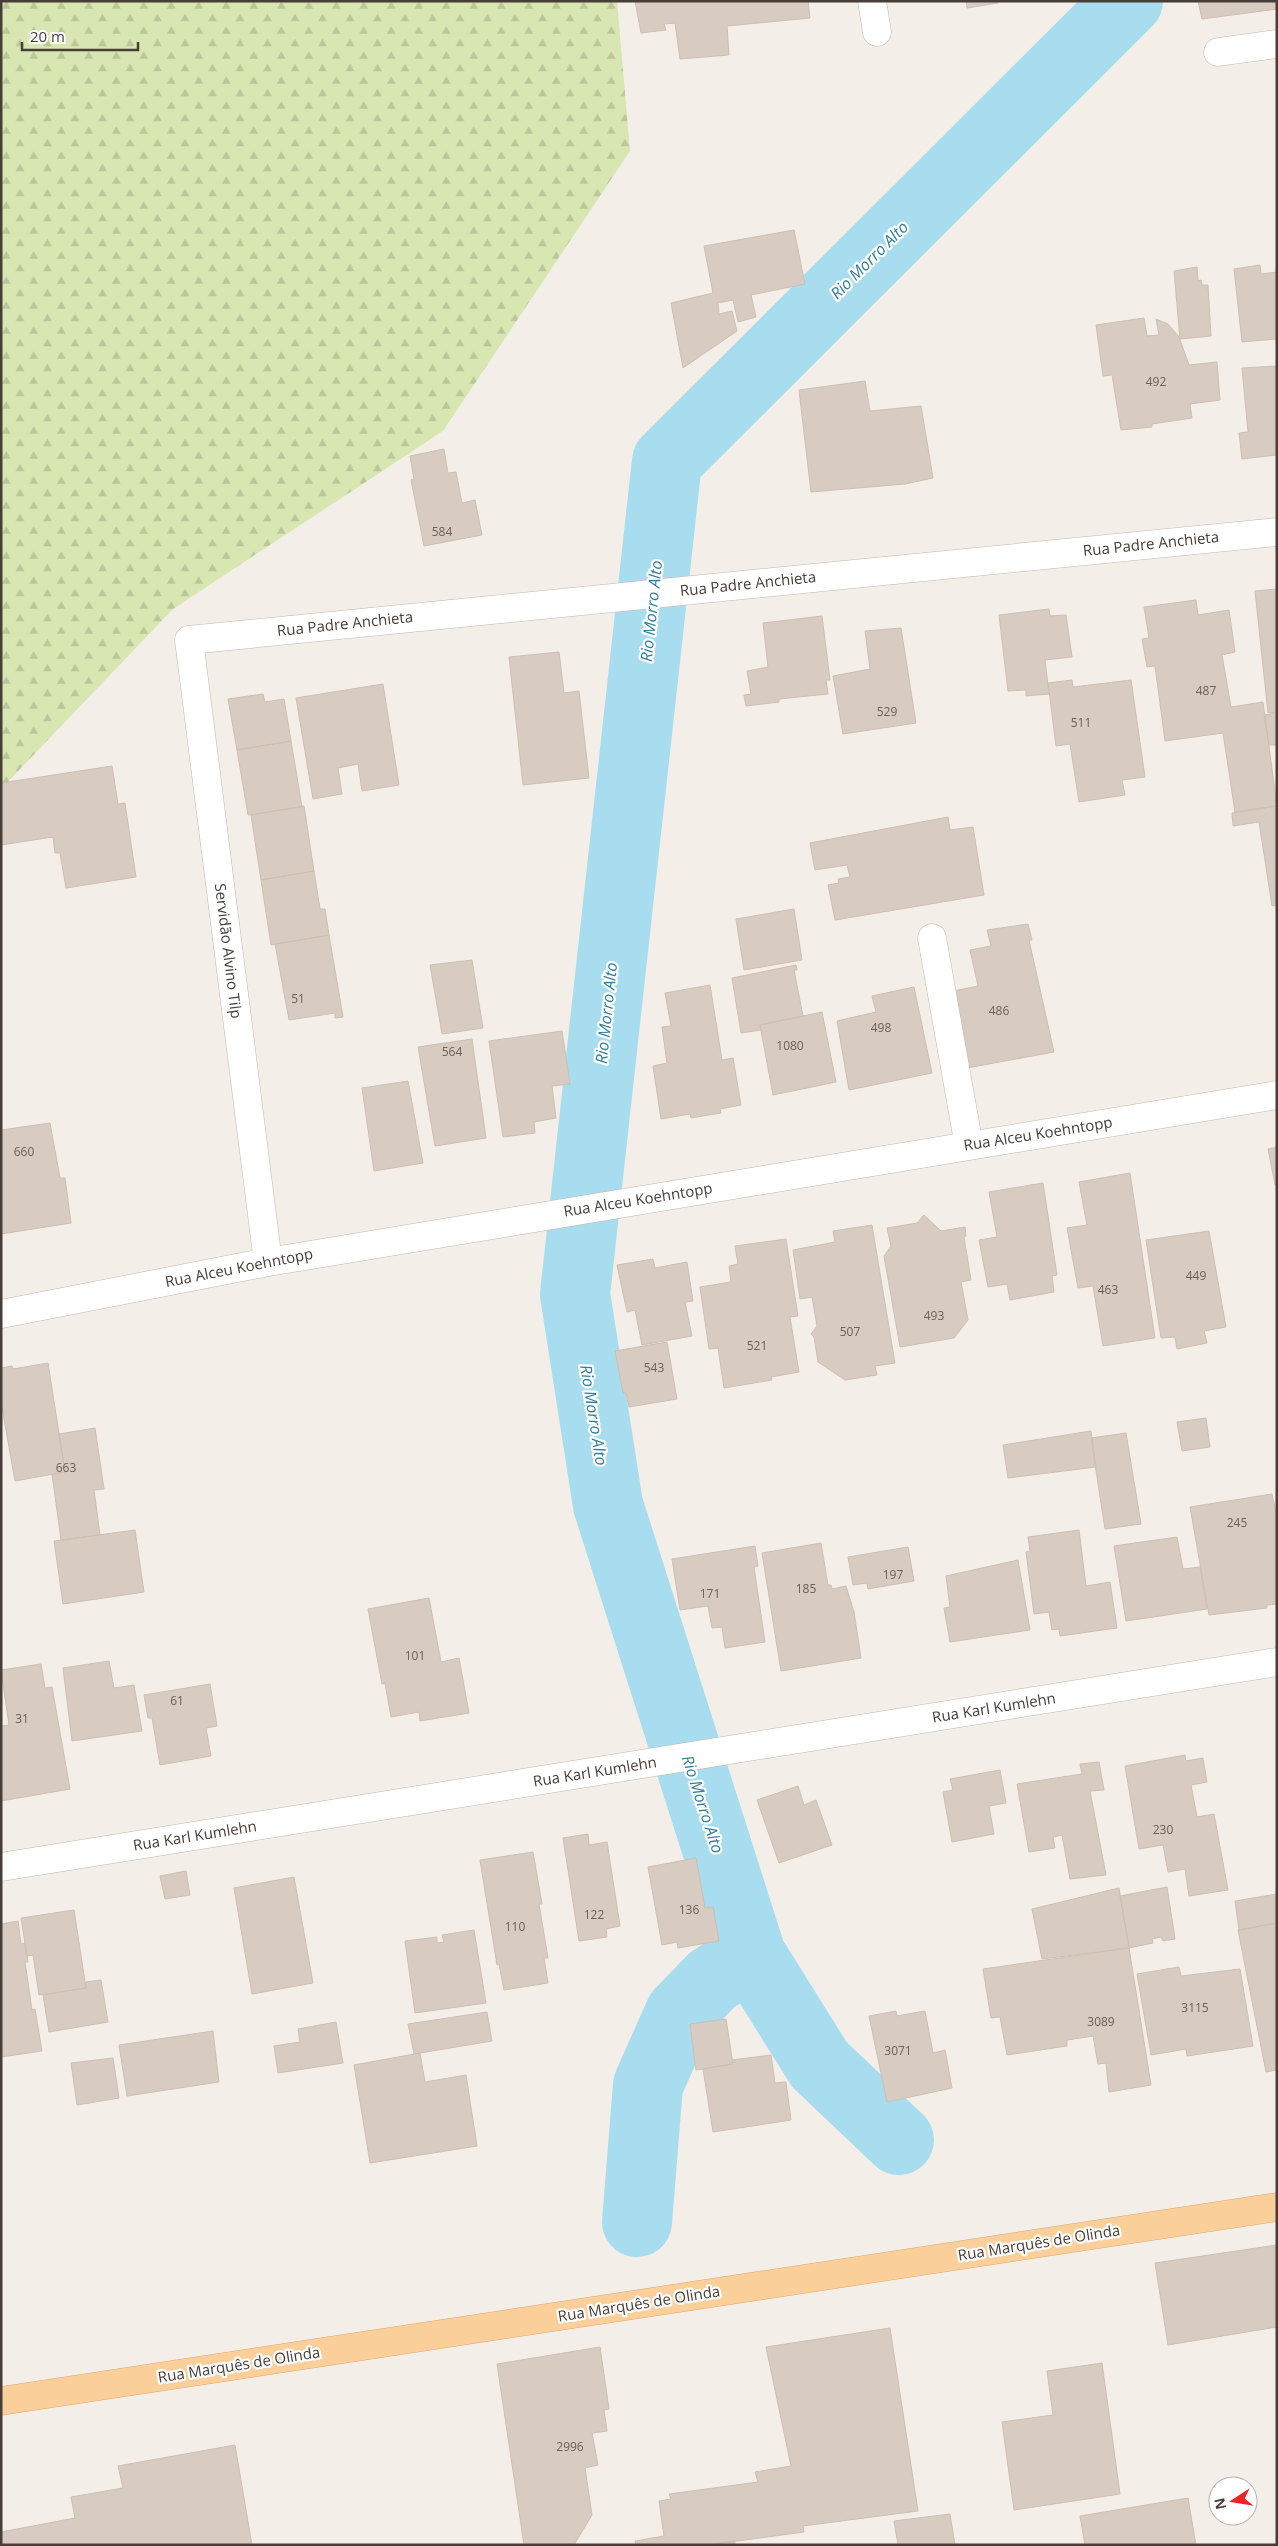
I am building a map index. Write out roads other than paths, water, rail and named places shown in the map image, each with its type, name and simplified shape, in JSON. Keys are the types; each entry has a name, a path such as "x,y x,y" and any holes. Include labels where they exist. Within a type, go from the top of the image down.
{"main road":[{"name":"Rua Marquês de Olinda","path":"1,2402 1277,2207"}],"street":[{"path":"872,1 877,32"},
{"path":"1218,52 1277,44"},
{"name":"Rua Padre Anchieta","path":"189,640 1277,532"},
{"name":"Servidão Alvino Tilp","path":"189,640 268,1262"},
{"path":"932,938 969,1146"},
{"name":"Rua Alceu Koehntopp","path":"1,1314 268,1262 1277,1095"},
{"name":"Rua Karl Kumlehn","path":"1,1867 1277,1662"}],"waterway":[{"name":"Rio Morro Alto","path":"899,2140 819,2064 751,1955 608,1505 575,1294 667,461 1128,1"},
{"path":"637,2222 648,2085 680,2013 712,1980 751,1955"}]}
